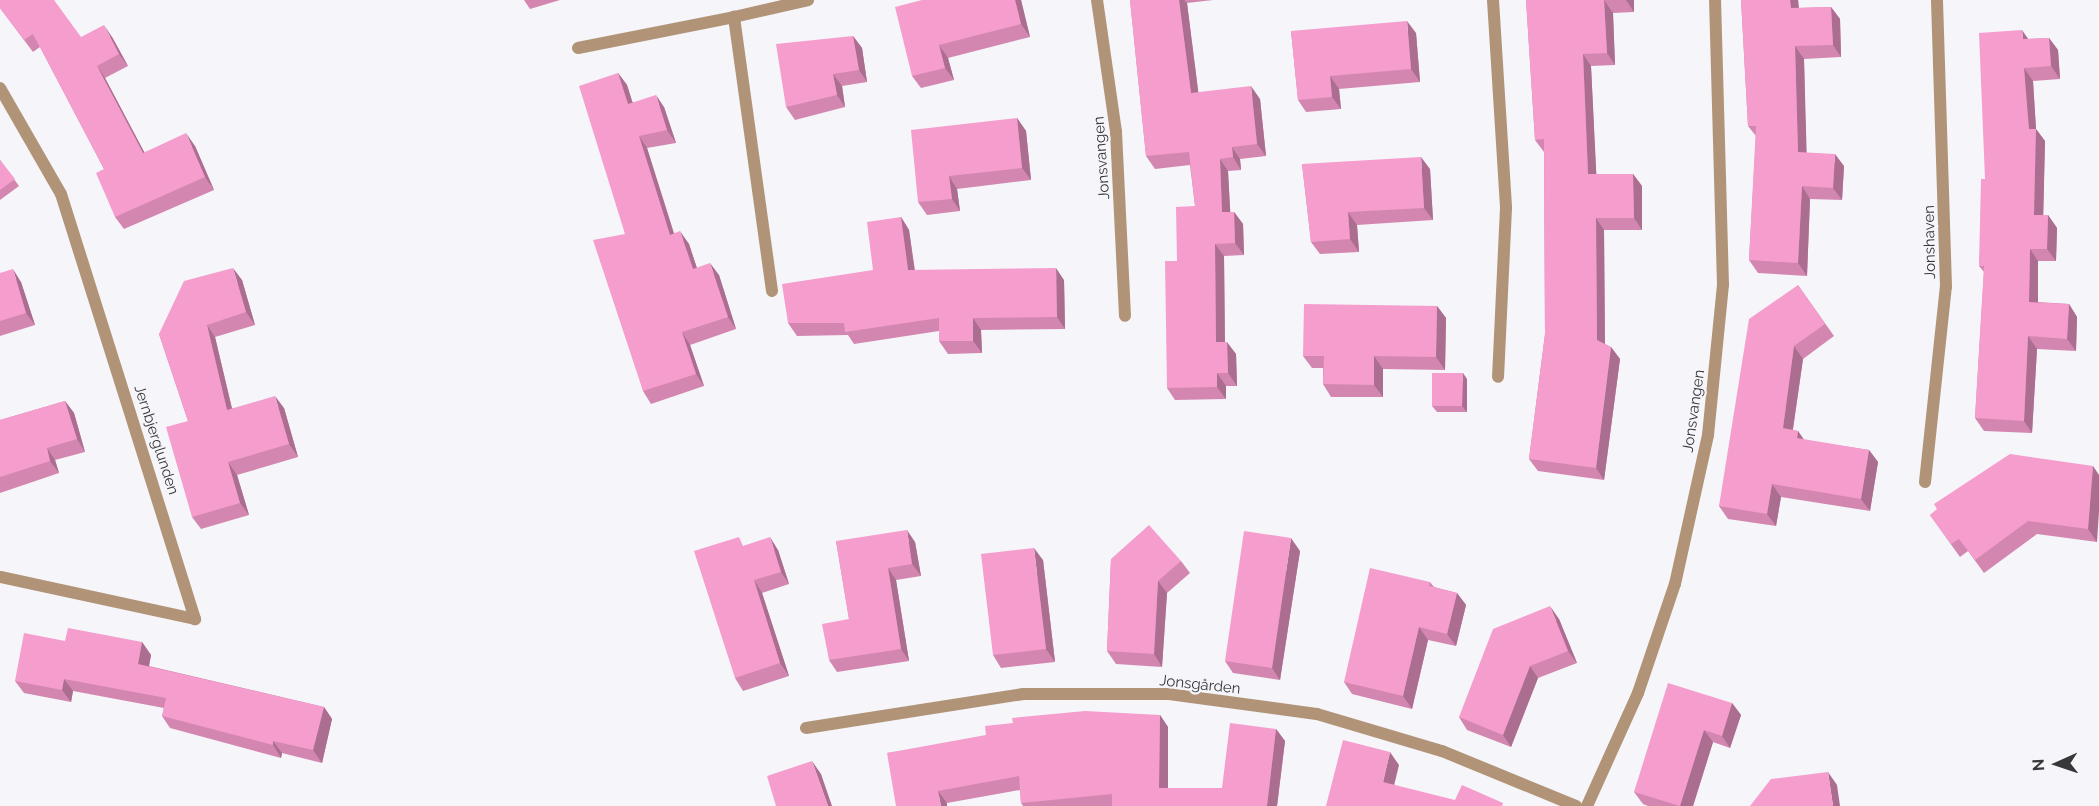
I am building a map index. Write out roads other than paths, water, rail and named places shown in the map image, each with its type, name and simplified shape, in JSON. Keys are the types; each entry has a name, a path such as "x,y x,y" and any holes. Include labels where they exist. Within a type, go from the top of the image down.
{"street":[{"path":"578,48 808,0"},
{"name":"Jonsvangen","path":"1097,0 1116,132 1125,316"},
{"path":"1493,0 1506,208 1498,377"},
{"name":"Jonsvangen","path":"1587,806 1638,693 1675,584 1708,435 1723,285 1715,0"},
{"name":"Jonshaven","path":"1925,483 1946,287 1937,0"},
{"path":"734,17 772,291"},
{"name":"Jernbjerglunden","path":"0,577 195,619 61,194 1,91"},
{"name":"Jonsgården","path":"806,728 1023,694 1169,694 1317,714 1442,751 1576,806"}]}
